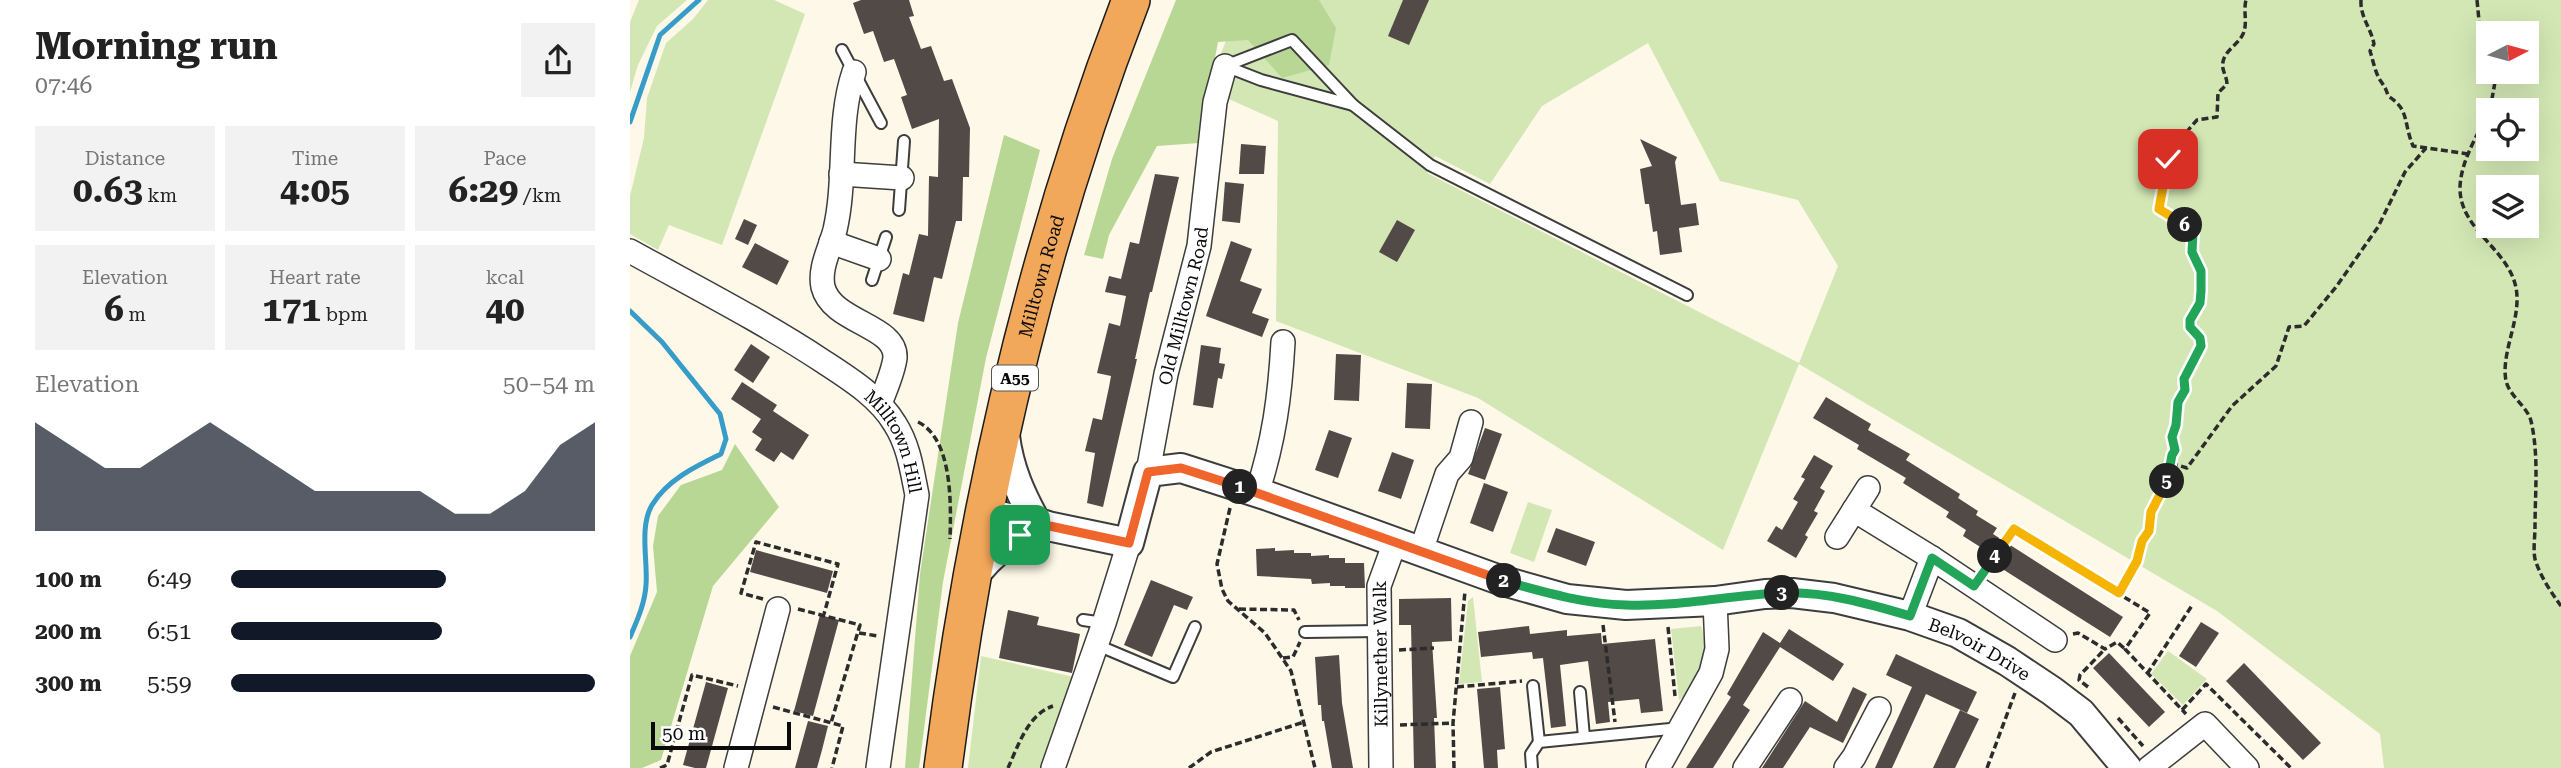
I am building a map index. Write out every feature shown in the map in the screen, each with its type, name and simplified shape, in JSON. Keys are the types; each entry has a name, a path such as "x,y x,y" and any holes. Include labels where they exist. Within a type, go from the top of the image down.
{"highway":[{"name":"Milltown Road","path":"943,768 973,578 968,509 1004,426 1045,253 1098,86 1131,0"}],"street":[{"name":"Old Milltown Road","path":"1054,768 1078,697 1095,629 1129,543 1148,472 1166,374 1199,246 1215,102 1225,66"},
{"path":"854,72 845,104 835,229 823,270 822,284 831,304 842,313 882,334 892,345 895,355 880,404"},
{"path":"841,173 902,178"},
{"path":"831,242 875,270"},
{"name":"Milltown Hill","path":"630,251 741,311 804,349 851,380 880,404 896,425 909,455 917,495 878,768"},
{"path":"1246,489 1271,452 1283,342"},
{"name":"Killynether Walk","path":"1381,768 1379,586 1408,547 1447,474 1461,458 1471,422"},
{"path":"1004,426 1007,459 1041,525"},
{"name":"Belvoir Drive","path":"1148,472 1181,468 1470,569 1567,599 1626,605 1666,604 1792,593 1879,607 1910,616 1958,633 2023,672 2081,713 2127,768"},
{"path":"1837,537 1868,488"},
{"path":"968,509 1129,543"},
{"path":"1854,510 2055,640"},
{"path":"973,578 995,551 1041,525"},
{"path":"1910,616 1932,558"},
{"path":"1658,768 1711,673 1717,649 1715,601"},
{"path":"736,768 778,610"},
{"path":"1745,768 1790,700"},
{"path":"1846,768 1879,709"},
{"path":"2152,766 2205,724 2247,768"}],"lane":[{"path":"1225,66 1292,40 1353,104 1430,165 1687,295"},
{"path":"842,50 881,122"},
{"path":"1225,66 1261,80 1353,104"},
{"path":"899,210 904,141"},
{"path":"875,270 886,237"},
{"path":"1095,629 1173,677 1195,626"},
{"path":"1305,632 1379,640"},
{"path":"1532,768 1531,754 1539,742 1533,686"},
{"path":"1580,692 1584,737"},
{"path":"1539,742 1679,728"}],"path":[{"path":"2119,593 2137,561 2142,541 2149,531 2151,512 2168,479 2175,450 2172,437 2178,402 2185,390 2184,379 2201,346 2200,338 2190,327 2190,320 2200,303 2201,271 2192,252 2193,233 2190,227 2159,209 2168,159 2174,147 2197,120 2217,117 2218,93 2227,84 2222,62 2226,53 2242,36 2246,22 2246,0"},
{"path":"2361,0 2360,8 2372,31 2374,44 2370,51 2380,80 2388,96 2404,110 2405,127 2413,146 2468,154"},
{"path":"2477,0 2479,21"},
{"path":"2476,138 2468,154 2460,186 2462,205 2472,225 2490,242 2510,269 2517,296 2506,381 2511,393 2530,418 2535,440 2535,558 2550,591 2561,606"},
{"path":"2171,463 2187,468 2232,406 2276,366 2289,327 2304,326 2336,287 2378,227 2404,172 2426,148"},
{"path":"896,425 915,421 930,428 968,509"},
{"path":"1246,489 1217,564 1222,589 1228,601 1265,633 1291,671 1315,768"},
{"path":"1974,586 2014,529 2150,613 2125,649"},
{"path":"824,614 838,564 756,542 741,593 762,598 778,610 799,608 860,625 831,723"},
{"path":"1454,768 1453,723 1463,598 1470,569"},
{"path":"1601,603 1616,734"},
{"path":"1666,604 1679,728"},
{"path":"2147,674 2193,604"},
{"path":"1237,609 1293,610 1305,632 1293,657 1283,658"},
{"path":"2055,640 2078,633 2105,649"},
{"path":"1379,640 1434,649"},
{"path":"2097,696 2079,680 2080,675 2105,649 2117,642 2194,722 2205,724"},
{"path":"1987,768 2023,672"},
{"path":"660,768 667,765 692,675 843,726 832,768"},
{"path":"1457,687 1522,681 1533,686"},
{"path":"2182,710 2206,684 2291,768"},
{"path":"1008,768 1023,734 1045,708 1078,697"},
{"path":"2116,716 2135,736 2152,766"},
{"path":"1189,768 1193,762 1211,752 1304,722"},
{"path":"1381,726 1453,723"}],"green space":[{"path":"639,0 687,0 657,26 638,65 630,92 630,22"},
{"path":"708,0 774,0 805,14 722,245 669,225 658,250 630,234 630,196 644,138 647,98 666,43 693,19"},
{"path":"1176,0 1319,0 1336,28 1329,65 1282,78 1248,40 1218,42 1199,143 1157,146 1109,235 1103,259 1084,255 1112,159"},
{"path":"1243,0 2561,0 2561,768 2384,768 2380,734 2217,611 1799,364 1723,550 1478,398 1276,321 1278,121 1206,89","holes":["1648,43 1720,181 1798,200 1838,266 1799,363 1427,173 1435,156 1490,184 1542,106"]},
{"path":"1004,135 1040,150 986,358 943,582 919,768 905,768 920,574 958,323"},
{"path":"735,444 779,507 713,586 661,760 642,768 630,768 630,656 657,592 653,546 658,516 681,485 722,470"},
{"path":"1528,502 1552,510 1534,562 1510,553"},
{"path":"1473,597 1482,682 1459,684 1468,601"},
{"path":"1701,626 1704,656 1701,667 1693,686 1679,700 1671,629"},
{"path":"2168,651 2207,679 2183,705 2151,674"},
{"path":"981,656 1074,677 1044,768 968,768"}],"building":[{"path":"861,0 909,0 914,16 909,17 921,49 931,46 944,81 952,79 970,128 969,177 963,177 962,221 956,221 942,279 934,277 924,322 893,314 903,273 909,275 919,234 928,236 929,176 938,177 939,119 912,129 901,97 907,95 894,59 884,62 873,31 864,34 853,3"},
{"path":"1403,0 1429,0 1409,45 1388,36"},
{"path":"1640,139 1677,157 1675,162 1681,205 1696,203 1699,225 1679,228 1682,252 1660,255 1657,231 1653,232 1649,204 1645,204 1640,169 1652,166"},
{"path":"1241,144 1266,146 1264,174 1239,174"},
{"path":"1155,174 1179,177 1150,292 1103,507 1087,503 1095,453 1085,451 1093,418 1102,420 1109,387 1111,376 1097,373 1109,323 1120,326 1126,296 1105,292 1109,276 1121,279 1130,242 1139,244"},
{"path":"1225,182 1244,184 1240,223 1222,221"},
{"path":"744,219 757,225 748,245 735,239"},
{"path":"1397,220 1415,230 1397,262 1379,252"},
{"path":"1231,241 1252,249 1240,281 1262,289 1252,313 1269,319 1262,337 1206,316"},
{"path":"755,243 789,261 777,285 742,267"},
{"path":"751,344 770,357 753,383 734,370"},
{"path":"1201,345 1221,348 1219,363 1225,364 1222,379 1218,378 1213,408 1193,405"},
{"path":"1336,354 1361,355 1359,401 1334,400"},
{"path":"742,382 777,405 773,411 809,435 793,460 781,452 774,462 755,450 762,439 752,432 761,419 731,399"},
{"path":"1407,383 1432,384 1430,429 1405,428"},
{"path":"1826,397 1871,424 1868,430 1910,454 1906,460 1960,494 1958,498 1978,511 1976,515 1997,528 1993,534 2123,617 2110,637 1993,563 1996,557 1963,536 1966,530 1946,517 1949,512 1903,483 1906,478 1857,449 1859,445 1813,418"},
{"path":"1485,428 1502,434 1485,480 1468,474"},
{"path":"1329,430 1352,438 1338,478 1315,470"},
{"path":"1392,452 1414,460 1401,499 1378,491"},
{"path":"1814,455 1833,466 1820,488 1825,491 1814,511 1818,513 1796,558 1767,541 1776,526 1782,530 1798,502 1793,499 1805,479 1801,477"},
{"path":"1484,483 1508,492 1493,532 1470,523"},
{"path":"1556,528 1595,542 1586,566 1547,552"},
{"path":"1275,548 1275,551 1294,550 1294,553 1311,553 1311,556 1345,558 1345,563 1364,563 1365,588 1330,586 1330,583 1312,584 1311,579 1257,576 1256,549"},
{"path":"756,550 833,571 827,593 750,572"},
{"path":"1151,580 1193,597 1187,610 1174,605 1152,657 1124,645"},
{"path":"1451,598 1452,641 1432,642 1437,718 1434,718 1436,768 1414,768 1411,625 1399,625 1399,599"},
{"path":"1008,610 1039,617 1037,625 1080,634 1072,673 999,658"},
{"path":"820,615 839,620 813,716 794,711"},
{"path":"2201,622 2219,633 2196,667 2179,656"},
{"path":"1529,626 1530,634 1567,630 1567,636 1601,633 1602,644 1655,639 1663,711 1641,713 1639,699 1608,702 1610,722 1596,724 1588,661 1560,665 1566,726 1551,728 1543,658 1533,659 1532,652 1481,657 1478,632"},
{"path":"1789,629 1844,664 1833,681 1780,647 1743,705 1750,710 1713,768 1686,768 1731,697 1727,694 1763,632 1780,643"},
{"path":"2109,653 2165,712 2149,727 2093,668"},
{"path":"1896,654 1977,692 1967,713 1926,694 1892,768 1875,768 1912,687 1886,675"},
{"path":"1339,655 1342,703 1353,768 1332,768 1321,705 1318,705 1315,657"},
{"path":"2244,663 2321,743 2303,760 2226,681"},
{"path":"706,682 728,688 706,768 695,768 683,765"},
{"path":"1500,687 1505,749 1497,750 1498,768 1484,768 1477,689"},
{"path":"1853,687 1867,694 1843,743 1810,727 1783,768 1762,768 1805,701 1837,722"},
{"path":"1960,710 1979,719 1955,768 1933,768"},
{"path":"808,721 828,726 822,750 817,768 795,768"}],"waterway":[{"path":"630,122 660,35 699,0"},
{"path":"630,311 662,342 720,414 726,439 721,454 674,481 652,505 645,534 645,592 630,637"}],"route":[{"path":"1020,535 1045,525 1129,543 1148,472 1181,468 1268,496 1500,580 1567,599 1626,605 1715,601 1792,593 1834,598 1910,616 1932,558 1974,586 2014,529 2119,593 2137,561 2142,541 2149,531 2151,512 2168,479 2175,450 2172,437 2179,410 2178,402 2185,390 2184,379 2201,346 2200,338 2190,327 2190,320 2200,303 2201,291 2201,271 2192,252 2193,233 2190,227 2159,209 2168,159"}]}
